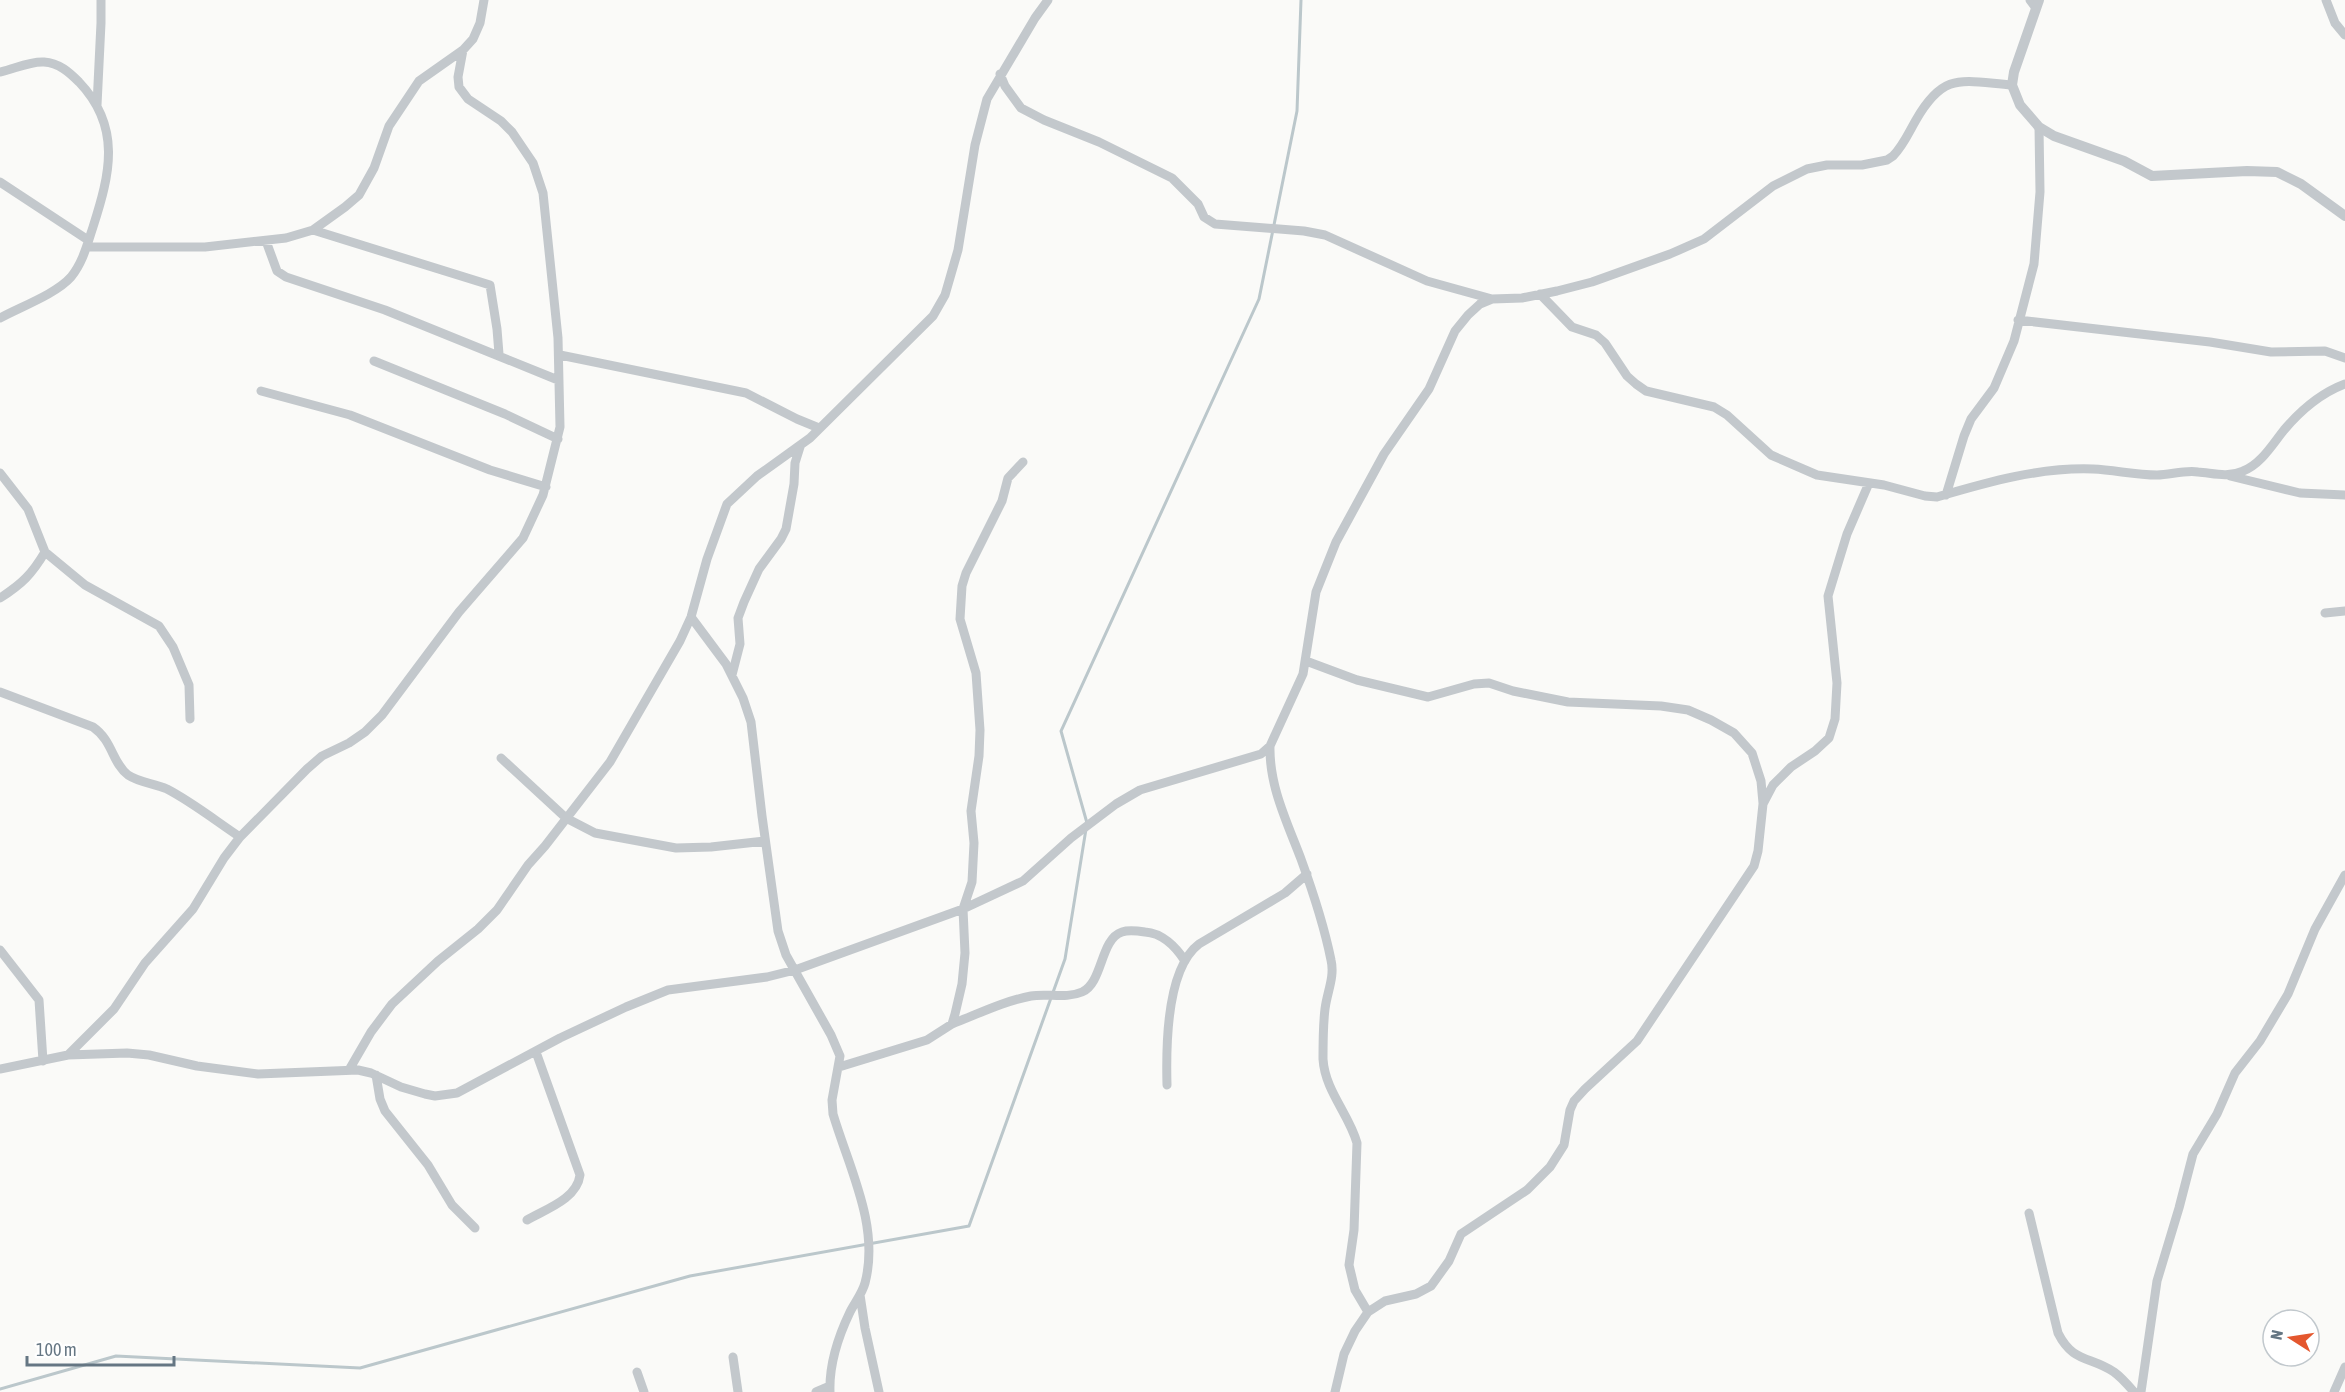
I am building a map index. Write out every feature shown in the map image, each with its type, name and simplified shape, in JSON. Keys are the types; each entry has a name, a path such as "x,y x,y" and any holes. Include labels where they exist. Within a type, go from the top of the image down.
{"street":[{"path":"96,105 101,23 100,0"},
{"path":"0,182 88,244 206,247 286,238 313,230 359,195 374,168 389,126 418,81 463,50 473,39 480,23 484,0"},
{"path":"348,1070 371,1032 392,1005 497,910 528,865 610,762 671,660 691,618 716,532 727,504 757,476 800,447 933,315 945,295 958,250 987,99 1000,74 1048,0"},
{"path":"2326,0 2335,23 2345,35"},
{"path":"2035,3 2012,85 2020,105 2039,128 2054,136 2124,161 2152,176 2247,171 2277,172 2301,184 2345,216"},
{"path":"68,1055 114,1009 145,963 193,909 224,858 240,837 322,756 349,743 365,732 382,715 459,612 523,538 546,487 560,427 558,380 560,355 543,193 533,163 512,132 468,99 459,87 458,77 463,50"},
{"path":"0,72 34,62 54,64 68,71 86,90 96,105 108,137 110,160 100,204 81,262 66,281 0,318"},
{"path":"1000,74 1005,86 1021,108 1044,120 1099,142 1172,178 1198,204 1204,217 1215,224 1304,231 1324,235 1427,280 1492,299 1522,298 1592,282 1670,254 1704,239 1773,186 1799,172 1827,165 1862,165 1887,160 1898,151 1920,113 1937,90 1944,85 1975,82 2012,85"},
{"path":"1946,495 1971,418 1994,388 2014,341 2035,254 2040,192 2039,128"},
{"path":"313,230 490,285 499,354"},
{"path":"266,241 276,271 286,277 385,310 499,354 558,380"},
{"path":"1540,294 1572,327 1596,335 1605,343 1627,375 1646,391 1714,408 1727,415 1771,455 1826,477 1937,497 2018,474 2070,469 2158,475 2196,471 2228,475 2275,489 2300,493 2345,495"},
{"path":"0,1069 68,1055 118,1053 149,1055 258,1074 367,1071 425,1094 445,1096 467,1089 497,1070 618,1011 668,990 767,977 795,970 963,909 1023,881 1071,838 1116,804 1140,790 1260,754 1270,746 1295,692 1306,661 1316,592 1336,542 1384,454 1429,389 1455,331 1480,304 1492,299"},
{"path":"2018,320 2211,342 2271,352 2325,351 2345,358"},
{"path":"560,355 746,393 819,428"},
{"path":"374,361 505,414 558,439"},
{"path":"2228,475 2253,465 2304,410 2328,390 2345,384"},
{"path":"261,391 350,415 490,470 546,487"},
{"path":"732,675 740,644 740,611 759,569 786,529 794,484 795,463 800,447"},
{"path":"952,1023 962,984 965,953 963,909 972,882 974,843 971,811 980,730 976,674 960,619 962,586 966,573 1002,501 1008,478 1023,462"},
{"path":"0,473 28,509 45,552 85,585 159,626 173,647 189,685 190,719"},
{"path":"1763,804 1773,785 1791,767 1815,751 1829,738 1835,718 1837,683 1828,596 1846,534 1869,483"},
{"path":"0,598 32,573 45,552"},
{"path":"2325,613 2345,611"},
{"path":"691,618 732,675 751,722 778,931 786,955 831,1035 840,1056 832,1100 833,1113 862,1206 870,1244 869,1263 860,1295 842,1332 831,1370 830,1389 816,1392"},
{"path":"1306,661 1357,680 1428,697 1474,684 1490,684 1568,702 1661,706 1688,711 1711,720 1734,733 1752,753 1761,782 1763,804 1758,851 1754,866 1637,1041 1574,1101 1570,1110 1564,1145 1550,1167 1527,1190 1461,1234 1449,1261 1431,1286 1416,1294 1385,1301 1368,1312 1344,1354 1335,1392"},
{"path":"0,692 93,727 103,734 117,762 126,773 168,790 240,837"},
{"path":"1270,746 1271,776 1316,901 1332,966 1325,1008 1323,1060 1326,1079 1357,1143 1354,1230 1349,1265 1355,1290 1368,1312"},
{"path":"501,758 566,818 595,833 676,848 765,841"},
{"path":"1167,1085 1168,1024 1175,991 1191,950 1285,893 1307,874"},
{"path":"2141,1392 2157,1281 2193,1154 2217,1114 2235,1073 2260,1041 2288,994 2315,929 2345,875"},
{"path":"839,1067 926,1040 952,1023 1016,999 1040,994 1052,996 1083,992 1091,983 1114,938 1124,931 1147,932 1161,937 1180,953 1185,961"},
{"path":"0,950 39,1000 43,1061"},
{"path":"527,1220 574,1192 579,1184 580,1175 536,1052"},
{"path":"376,1075 380,1099 385,1111 428,1165 452,1205 475,1228"},
{"path":"2029,1213 2058,1333 2065,1347 2077,1356 2116,1373 2134,1392"},
{"path":"860,1295 879,1392"},
{"path":"733,1357 738,1392"},
{"path":"2334,1392 2345,1367"},
{"path":"637,1372 644,1392"}],"waterway":[{"path":"1087,823 1061,731 1259,299 1297,111 1301,0"},
{"path":"0,1389 116,1356 360,1368 690,1276 969,1226 1065,959 1086,829"}]}
